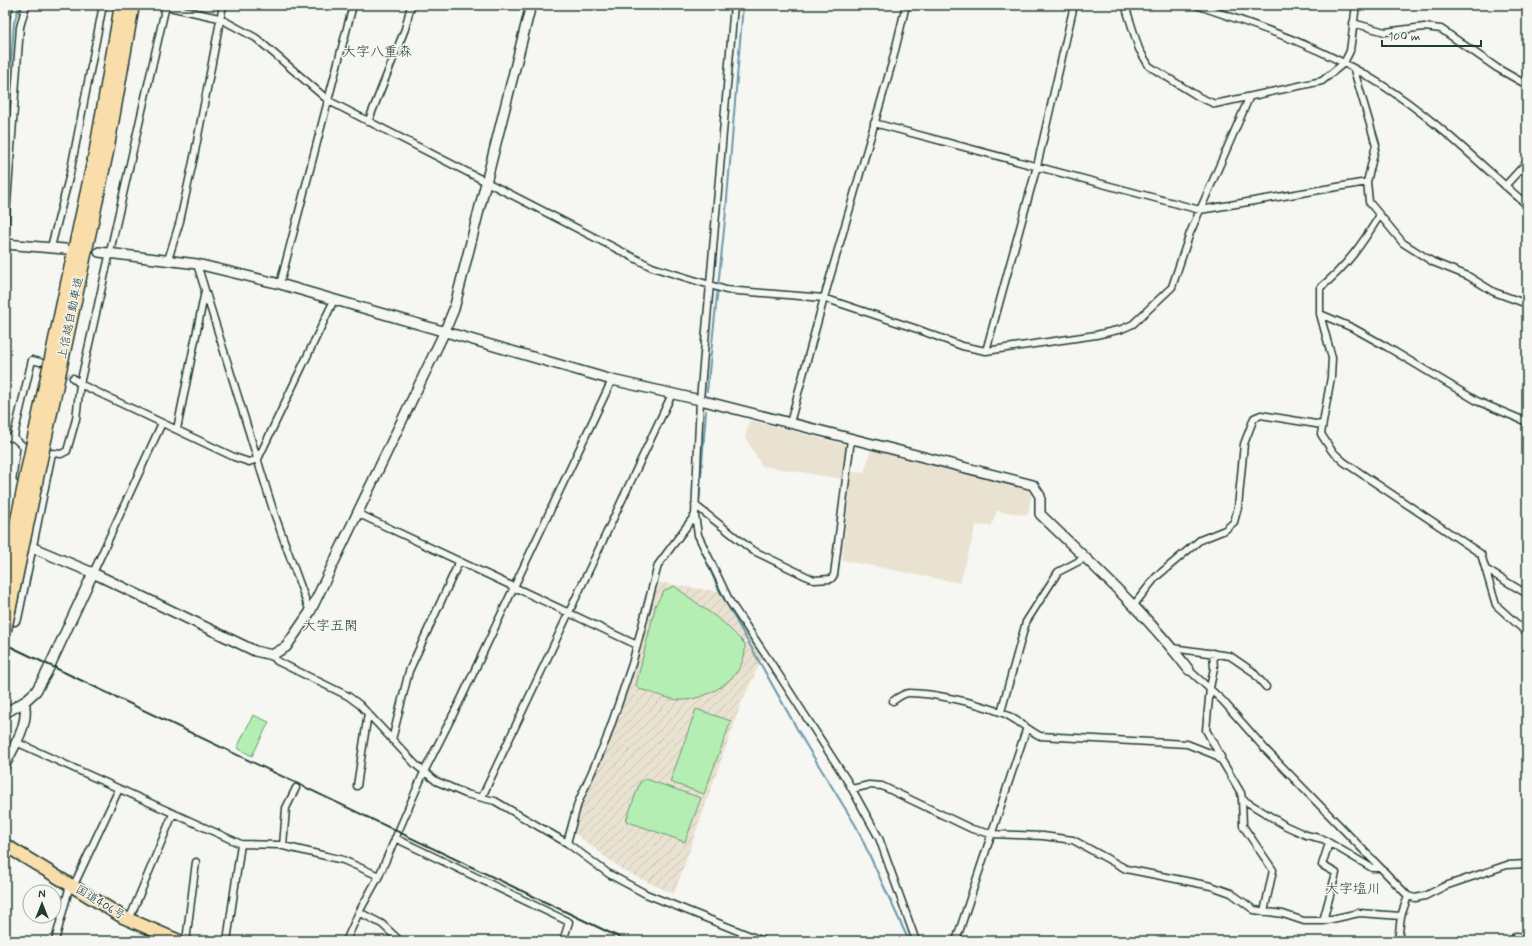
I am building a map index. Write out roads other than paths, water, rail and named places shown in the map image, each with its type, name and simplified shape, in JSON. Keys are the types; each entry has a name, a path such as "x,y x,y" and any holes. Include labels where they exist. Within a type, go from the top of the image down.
{"highway":[{"name":"上信越自動車道","path":"5,630 38,447 96,150 121,5"},
{"name":"上信越自動車道","path":"5,578 38,447 107,152 133,5"},
{"name":"国道406号","path":"5,845 129,920 179,941"}],"street":[{"path":"5,21 10,5"},
{"path":"5,230 20,27 26,5"},
{"path":"51,248 70,174 103,5"},
{"path":"5,437 14,438 62,454 67,451 76,419 80,384 164,5 219,18 256,38 329,102 652,267 721,288 750,293 824,298 917,329 962,346 986,351 1096,335 1122,329 1134,324 1172,287 1200,210 1249,98"},
{"path":"168,260 180,221 194,157 219,18 223,5"},
{"path":"280,284 329,102 353,5"},
{"path":"368,122 405,30 411,5"},
{"path":"272,655 286,647 310,612 444,333 461,283 531,5"},
{"path":"734,5 712,286 700,400 695,505 698,535 730,602 852,789 879,838 916,941"},
{"path":"790,423 824,298 892,63 906,5"},
{"path":"986,351 1037,166 1074,5"},
{"path":"1125,5 1139,49 1149,66 1199,97 1215,104 1233,99 1249,98 1291,86 1322,81 1344,63 1350,51 1356,5"},
{"path":"1196,5 1287,37 1321,51 1382,85 1428,119 1527,205"},
{"path":"1353,23 1385,32 1424,27 1441,29 1497,68 1527,85"},
{"path":"1354,70 1376,145 1367,182 1369,202 1403,243 1433,262 1468,276 1494,292 1526,302"},
{"path":"874,123 1200,210 1367,182"},
{"path":"1505,186 1527,162"},
{"path":"1380,215 1359,249 1339,273 1320,288 1320,314 1332,358 1331,377 1321,434 1327,445 1337,456 1481,554 1496,606 1527,633"},
{"path":"5,244 66,249"},
{"path":"99,252 197,264 280,284 444,333 612,380 700,400 1033,485 1040,496 1040,514 1133,606 1172,648 1189,670 1210,688 1266,750 1408,896 1415,898 1425,896 1445,886 1507,865 1527,864"},
{"path":"197,264 274,513 310,612"},
{"path":"177,429 205,289"},
{"path":"73,378 80,384 234,457 249,462 258,459 334,300"},
{"path":"1320,314 1353,328 1387,346 1477,401 1527,422"},
{"path":"14,438 32,360 40,362"},
{"path":"346,941 359,912 379,876 424,772 612,380"},
{"path":"482,797 672,394"},
{"path":"1133,606 1156,577 1194,544 1225,530 1234,522 1238,507 1244,444 1254,418 1260,415 1322,424"},
{"path":"5,713 24,702 36,691 46,674 162,423"},
{"path":"695,505 752,550 814,580 831,579 834,575 851,439"},
{"path":"5,554 7,537 38,447"},
{"path":"5,616 15,622 18,619 33,548 38,447"},
{"path":"357,513 568,614 637,645"},
{"path":"567,843 578,803 606,740 637,645 658,565 695,516"},
{"path":"7,537 93,573 255,651 272,655 277,661 348,696 368,713 424,772 436,781 466,794 495,801 567,843 609,874 646,894 764,941"},
{"path":"1001,712 1026,622 1058,572 1085,558"},
{"path":"392,740 409,671 459,562"},
{"path":"1486,570 1527,594"},
{"path":"1172,648 1230,656 1252,671 1266,687"},
{"path":"1213,653 1214,668 1210,688 1206,730 1241,793 1243,826 1273,870 1264,912"},
{"path":"893,701 908,693 948,698 1001,712 1013,718 1026,730 1040,736 1187,744 1216,755 1222,761"},
{"path":"5,765 16,742 26,711 24,702"},
{"path":"357,786 368,713"},
{"path":"956,941 1026,730"},
{"path":"16,742 240,844 283,846 343,860 379,876"},
{"path":"852,789 870,784 882,786 958,823 991,834 1043,836 1073,840 1126,869 1222,889 1243,900 1254,910 1283,914 1304,921 1323,921 1359,913 1401,916"},
{"path":"283,846 286,808 296,788"},
{"path":"55,941 72,886 119,789"},
{"path":"1242,799 1286,826 1330,843 1363,864 1372,868 1380,868"},
{"path":"129,920 173,814"},
{"path":"395,838 569,922 563,941"},
{"path":"1323,921 1336,873 1322,865 1330,843"},
{"path":"227,941 240,844"},
{"path":"186,941 196,862"},
{"path":"1398,941 1401,916 1408,896"},
{"path":"359,912 382,924 400,941"},
{"path":"1511,941 1516,936 1527,937"}],"waterway":[{"path":"5,146 14,23 20,5"},
{"path":"707,391 726,211 743,5"},
{"path":"699,503 706,411"},
{"path":"702,551 719,590 805,743 856,826 909,941"}],"tunnel":[{"path":"58,371 73,378"}],"railway":[{"path":"5,644 627,941"}],"district":[{"name":"大字八重森","path":"377,52"},
{"name":"大字五閑","path":"330,626"},
{"name":"大字塩川","path":"1353,889"}]}
